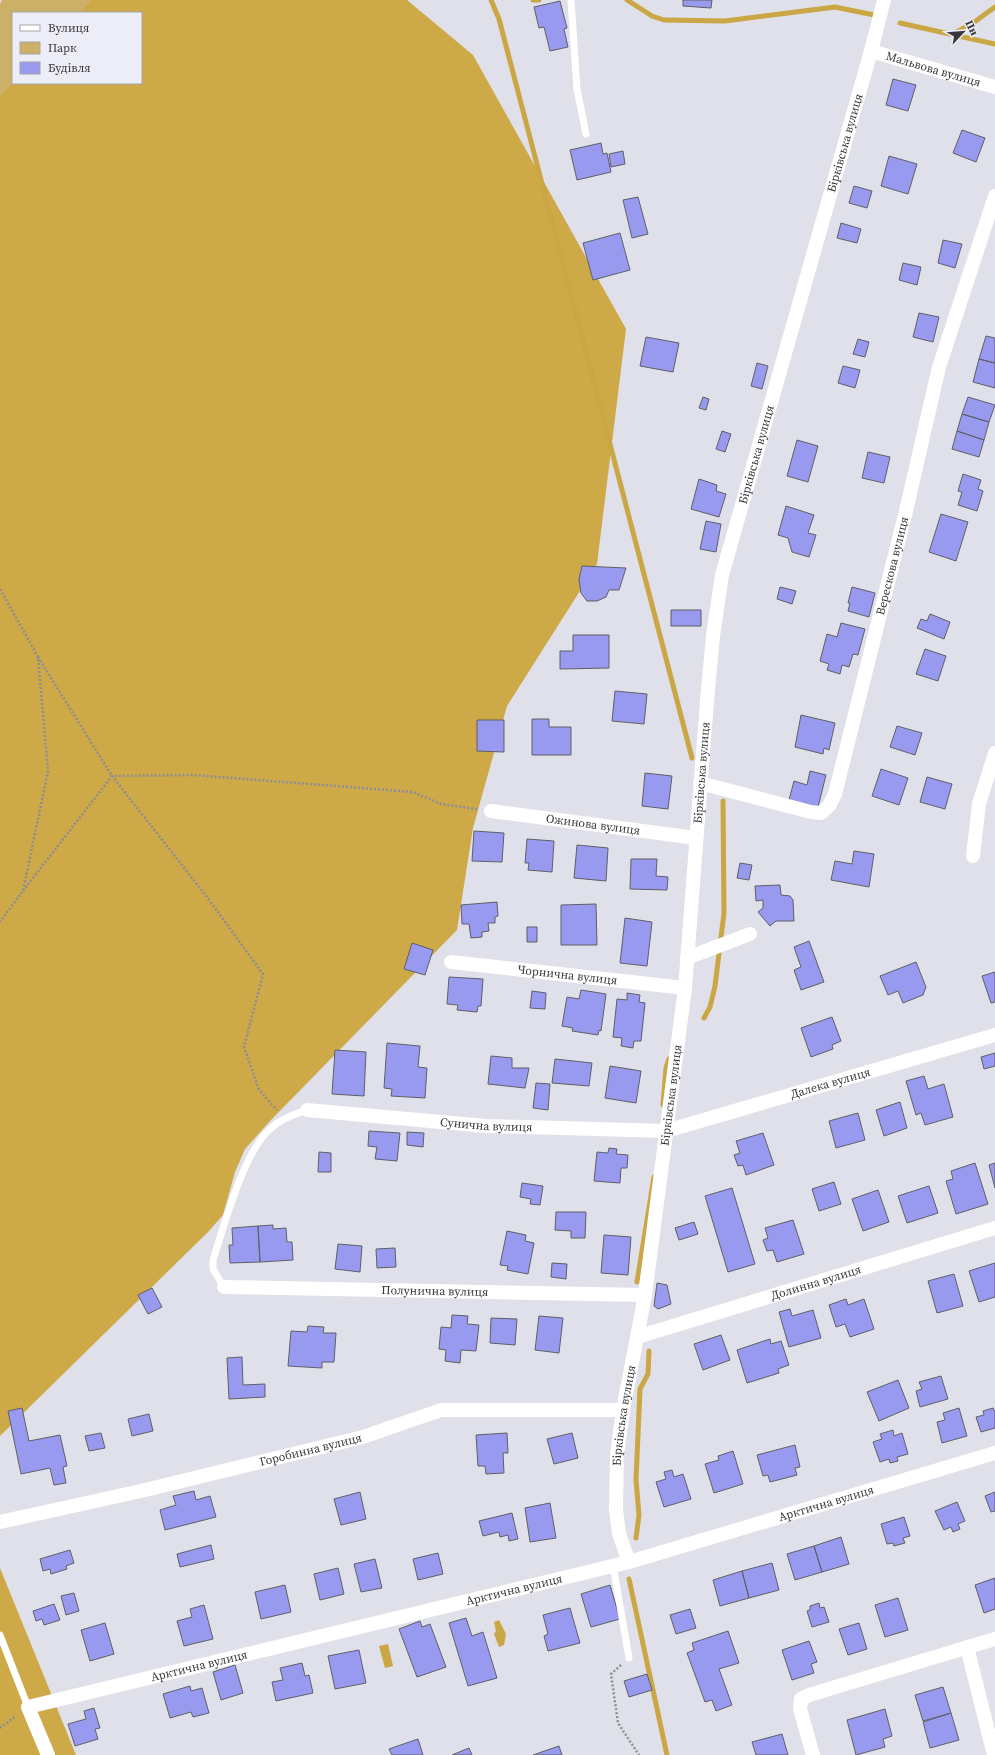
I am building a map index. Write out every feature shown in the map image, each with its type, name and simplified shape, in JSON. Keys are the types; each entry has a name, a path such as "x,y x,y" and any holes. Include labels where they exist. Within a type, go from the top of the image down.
{"street":[{"name":"Бірківська вулиця","path":"629,1562 620,1534 616,1510 617,1455 623,1410 645,1295 685,988 700,783 713,636 722,575 871,51 884,0"},
{"name":"Мальвова вулиця","path":"871,51 995,88"},
{"name":"Верескова вулиця","path":"700,783 811,812 821,813 829,806 835,794 906,511 939,367 995,196"},
{"path":"973,856 979,804 995,753"},
{"name":"Ожинова вулиця","path":"491,811 696,838"},
{"path":"687,958 750,934"},
{"name":"Чорнична вулиця","path":"450,962 685,988"},
{"name":"Далека вулиця","path":"666,1131 995,1035"},
{"name":"Сунична вулиця","path":"307,1110 486,1126 666,1131"},
{"name":"Долинна вулиця","path":"637,1337 995,1228"},
{"name":"Полунична вулиця","path":"224,1287 645,1295"},
{"name":"Горобинна вулиця","path":"0,1522 148,1490 362,1437 441,1410 623,1410"},
{"name":"Арктична вулиця","path":"28,1707 629,1562 995,1453"},
{"path":"813,1755 800,1709 802,1699 809,1695 967,1647 995,1640"},
{"path":"967,1647 994,1755"},
{"path":"28,1707 48,1755"}],"lane":[{"path":"571,0 577,89 586,134"},
{"path":"224,1287 213,1269 213,1260 232,1202 254,1151 268,1130 284,1118 307,1110"},
{"path":"613,1565 629,1658"},
{"path":"0,1635 28,1707"}],"path":[{"path":"0,589 38,657 112,776 208,897 263,974 244,1047 259,1090 284,1118"},
{"path":"23,891 48,770 38,657"},
{"path":"112,776 193,775 413,792 441,804 491,811"},
{"path":"0,922 112,776"},
{"path":"629,1658 611,1674 618,1723 639,1755"},
{"path":"0,1728 28,1707"}],"green space":[{"path":"2,0 91,0 80,12 12,12 12,83 0,95 0,4"}],"shaded area":[{"path":"91,0 407,0 473,55 626,329 597,564 507,706 473,828 457,930 270,1121 245,1149 235,1172 223,1215 208,1232 0,1436 0,95 12,83 142,84 142,12 80,12"},
{"path":"0,1568 76,1755 0,1755"},
{"path":"499,1620 506,1634 504,1645 499,1647 494,1634 496,1631 494,1622"},
{"path":"388,1644 393,1666 385,1668 379,1646"}],"building":[{"path":"683,0 712,0 711,8 683,6"},
{"path":"560,1 567,28 564,29 568,47 550,51 544,27 539,28 534,7"},
{"path":"893,79 916,85 908,111 886,105"},
{"path":"962,130 985,138 976,162 953,153"},
{"path":"601,143 603,154 607,153 611,172 577,180 570,150"},
{"path":"623,151 625,164 611,167 609,154"},
{"path":"889,156 917,164 908,194 881,186"},
{"path":"854,186 872,191 867,208 849,203"},
{"path":"638,197 648,234 632,238 623,200"},
{"path":"841,223 861,229 857,243 837,238"},
{"path":"620,233 630,270 593,280 583,243"},
{"path":"943,240 962,244 955,268 938,263"},
{"path":"903,263 921,267 917,285 899,280"},
{"path":"919,313 939,317 933,342 913,337"},
{"path":"986,336 995,338 995,363 979,359"},
{"path":"646,337 679,343 673,372 640,366"},
{"path":"858,339 869,342 865,357 853,354"},
{"path":"979,359 995,363 995,388 973,382"},
{"path":"757,363 768,366 762,389 751,386"},
{"path":"843,366 860,370 855,388 838,383"},
{"path":"703,397 709,399 706,410 699,408"},
{"path":"968,397 995,405 989,422 962,414"},
{"path":"962,414 989,422 984,440 957,431"},
{"path":"722,431 731,434 725,452 716,449"},
{"path":"957,431 984,440 979,457 952,449"},
{"path":"797,440 818,446 808,482 787,476"},
{"path":"868,452 890,457 884,483 862,478"},
{"path":"963,474 981,480 978,489 983,491 977,511 958,505 962,492 958,491"},
{"path":"699,479 717,485 716,491 726,494 719,517 691,509"},
{"path":"786,506 814,515 808,533 816,535 809,557 792,552 788,538 778,535"},
{"path":"941,514 968,522 956,561 929,552"},
{"path":"706,521 721,524 716,552 700,549"},
{"path":"582,566 626,568 619,590 609,590 606,597 597,601 587,601 581,593 579,579"},
{"path":"780,587 796,591 792,604 777,599"},
{"path":"852,587 875,593 869,617 848,611 850,603 848,603"},
{"path":"671,610 701,610 701,626 671,626"},
{"path":"930,614 950,622 944,639 917,628 921,619 927,621"},
{"path":"841,623 865,629 858,655 853,654 849,667 842,665 840,674 827,670 829,664 820,661 827,634 837,637"},
{"path":"573,635 609,635 609,668 560,669 560,651 573,651"},
{"path":"925,649 946,656 938,681 916,674"},
{"path":"615,691 647,694 644,724 612,721"},
{"path":"801,715 835,723 829,750 824,748 823,754 795,747"},
{"path":"532,719 549,719 549,727 571,727 571,755 532,755"},
{"path":"477,720 504,720 504,752 477,751"},
{"path":"897,726 922,733 915,755 890,747"},
{"path":"881,769 908,778 899,805 872,796"},
{"path":"810,771 826,775 818,807 789,800 794,781 807,785"},
{"path":"645,773 672,776 668,809 642,806"},
{"path":"927,777 952,784 945,809 920,802"},
{"path":"474,831 504,833 502,862 472,861"},
{"path":"527,839 554,841 552,872 528,870 529,863 525,863"},
{"path":"577,845 608,848 606,881 574,878"},
{"path":"854,851 874,854 869,887 831,880 835,861 852,864"},
{"path":"631,859 657,859 656,876 668,877 667,890 630,889"},
{"path":"740,863 752,865 749,880 737,878"},
{"path":"780,885 781,895 790,896 793,900 794,921 776,921 770,926 758,912 763,908 763,900 756,901 755,886"},
{"path":"497,902 498,916 495,917 495,923 488,923 489,931 482,932 482,937 471,938 469,924 462,924 461,905"},
{"path":"596,904 597,945 561,945 561,905"},
{"path":"625,918 652,922 647,966 620,963"},
{"path":"527,927 537,927 537,942 527,942"},
{"path":"809,941 824,982 801,990 794,970 801,967 794,947"},
{"path":"412,943 433,950 425,975 404,969"},
{"path":"916,962 926,987 923,995 903,1003 898,991 888,995 880,976"},
{"path":"995,972 995,1002 991,1003 982,976"},
{"path":"449,977 483,979 481,1006 478,1006 477,1012 457,1010 458,1005 447,1004"},
{"path":"581,990 606,994 601,1031 599,1030 598,1035 572,1031 573,1028 562,1026 567,997 579,999"},
{"path":"532,991 546,993 545,1009 530,1008"},
{"path":"627,993 640,995 639,1002 645,1003 641,1041 634,1041 633,1048 621,1046 622,1038 613,1037 617,999 627,1000"},
{"path":"832,1017 841,1041 832,1045 833,1049 811,1057 801,1028"},
{"path":"387,1043 420,1046 418,1067 427,1068 425,1098 391,1096 392,1089 384,1088"},
{"path":"335,1050 366,1052 364,1096 332,1094"},
{"path":"995,1053 995,1066 984,1069 981,1057"},
{"path":"491,1056 512,1058 512,1068 529,1068 525,1088 488,1084"},
{"path":"555,1059 592,1063 589,1086 552,1083"},
{"path":"610,1066 641,1071 636,1103 605,1098"},
{"path":"924,1076 928,1089 944,1084 953,1117 925,1125 921,1113 916,1115 906,1081"},
{"path":"536,1083 550,1084 548,1110 533,1108"},
{"path":"900,1102 907,1128 884,1136 876,1110"},
{"path":"858,1113 865,1140 836,1148 829,1121"},
{"path":"369,1131 400,1133 397,1161 375,1159 377,1147 368,1146"},
{"path":"407,1132 424,1133 423,1147 407,1145"},
{"path":"763,1133 774,1165 746,1175 743,1165 738,1166 734,1155 740,1153 736,1141"},
{"path":"609,1148 617,1149 616,1154 628,1155 627,1168 621,1168 620,1183 594,1181 597,1152 608,1153"},
{"path":"319,1152 331,1153 331,1172 318,1172"},
{"path":"975,1163 988,1204 956,1214 946,1181 953,1179 951,1171"},
{"path":"995,1163 995,1188 989,1165"},
{"path":"834,1182 841,1204 819,1211 812,1189"},
{"path":"522,1183 543,1186 540,1205 530,1204 531,1199 520,1197"},
{"path":"929,1186 938,1213 907,1223 898,1196"},
{"path":"732,1188 755,1264 728,1272 705,1196"},
{"path":"878,1190 889,1222 863,1231 852,1199"},
{"path":"556,1212 586,1212 585,1238 571,1238 571,1231 555,1230"},
{"path":"793,1220 804,1254 777,1262 773,1250 767,1251 763,1240 768,1238 765,1228"},
{"path":"694,1222 698,1234 679,1240 675,1228"},
{"path":"273,1225 273,1229 286,1228 287,1242 292,1242 293,1260 260,1262 258,1226"},
{"path":"258,1226 260,1262 230,1263 229,1245 233,1245 232,1228"},
{"path":"507,1231 526,1235 525,1241 534,1243 528,1274 507,1270 508,1266 500,1265"},
{"path":"604,1235 631,1237 628,1275 601,1273"},
{"path":"338,1244 362,1246 360,1272 335,1269"},
{"path":"395,1248 396,1267 377,1268 376,1249"},
{"path":"552,1263 567,1264 566,1279 551,1277"},
{"path":"995,1263 995,1297 979,1302 969,1271"},
{"path":"954,1274 963,1306 937,1313 928,1281"},
{"path":"657,1283 667,1285 671,1304 658,1309 654,1306"},
{"path":"152,1288 162,1307 148,1314 138,1295"},
{"path":"846,1299 848,1305 864,1299 874,1329 850,1337 845,1324 836,1327 829,1305"},
{"path":"790,1309 792,1316 813,1310 821,1338 789,1347 779,1312"},
{"path":"452,1315 468,1316 467,1324 479,1325 476,1351 461,1350 460,1363 445,1361 446,1350 439,1349 441,1327 451,1328"},
{"path":"539,1316 563,1318 559,1353 535,1350"},
{"path":"491,1318 517,1319 515,1345 490,1343"},
{"path":"308,1326 324,1327 323,1333 336,1333 334,1362 322,1362 322,1368 288,1366 291,1331 307,1332"},
{"path":"721,1335 730,1360 703,1370 694,1344"},
{"path":"770,1339 771,1344 781,1341 789,1365 778,1369 779,1373 747,1383 737,1350"},
{"path":"242,1357 243,1385 265,1384 265,1397 229,1399 227,1358"},
{"path":"941,1376 948,1399 920,1407 916,1391 922,1389 919,1382"},
{"path":"898,1380 909,1408 879,1421 867,1392"},
{"path":"22,1408 29,1441 60,1435 67,1466 63,1467 66,1483 54,1485 50,1468 21,1474 8,1411"},
{"path":"959,1408 967,1436 942,1443 937,1422 945,1420 943,1413"},
{"path":"993,1408 995,1412 995,1428 981,1432 976,1417 984,1415 983,1411"},
{"path":"149,1414 153,1431 132,1436 128,1419"},
{"path":"893,1430 894,1436 902,1433 908,1454 897,1457 898,1461 890,1463 889,1459 880,1462 873,1442 882,1439 880,1434"},
{"path":"101,1433 105,1448 89,1451 85,1436"},
{"path":"507,1433 508,1453 503,1453 504,1473 486,1474 485,1466 478,1466 476,1435"},
{"path":"572,1433 578,1458 554,1464 547,1439"},
{"path":"795,1445 800,1467 795,1468 797,1475 770,1482 768,1475 763,1476 757,1455"},
{"path":"733,1451 743,1484 714,1493 705,1464 719,1460 718,1456"},
{"path":"672,1470 674,1477 683,1474 691,1499 664,1507 656,1482 666,1479 664,1472"},
{"path":"194,1491 196,1500 210,1496 216,1517 165,1530 160,1510 176,1505 173,1496"},
{"path":"360,1492 366,1519 341,1525 334,1499"},
{"path":"995,1492 995,1511 991,1512 985,1496"},
{"path":"957,1502 965,1521 958,1524 960,1529 953,1532 951,1527 944,1530 935,1511"},
{"path":"550,1503 556,1538 530,1542 525,1508"},
{"path":"512,1513 518,1539 509,1541 508,1535 500,1537 499,1532 483,1536 479,1521"},
{"path":"904,1517 910,1536 903,1538 905,1543 894,1546 893,1543 887,1544 881,1524"},
{"path":"841,1537 849,1564 822,1572 814,1546"},
{"path":"211,1545 214,1559 180,1567 177,1554"},
{"path":"814,1546 822,1572 795,1580 787,1554"},
{"path":"70,1550 74,1563 66,1566 67,1569 51,1574 50,1569 43,1571 40,1559"},
{"path":"438,1553 443,1574 418,1580 413,1559"},
{"path":"375,1559 382,1588 361,1592 354,1564"},
{"path":"772,1563 779,1590 749,1598 742,1571"},
{"path":"338,1568 344,1594 320,1600 314,1574"},
{"path":"742,1571 749,1598 720,1606 713,1580"},
{"path":"995,1578 995,1609 984,1613 975,1585"},
{"path":"285,1585 291,1612 261,1619 255,1592"},
{"path":"610,1585 620,1619 591,1627 581,1594"},
{"path":"74,1593 79,1611 66,1615 61,1596"},
{"path":"898,1598 908,1630 885,1637 875,1605"},
{"path":"819,1603 820,1608 824,1607 829,1622 812,1627 807,1611 810,1610 810,1606"},
{"path":"54,1604 60,1620 44,1625 42,1619 36,1621 33,1611"},
{"path":"204,1605 213,1639 184,1646 177,1621 192,1617 190,1609"},
{"path":"570,1608 580,1643 548,1651 544,1636 548,1634 543,1615"},
{"path":"690,1609 696,1628 676,1634 670,1615"},
{"path":"466,1618 472,1636 483,1632 497,1678 468,1686 449,1623"},
{"path":"420,1621 422,1627 430,1624 446,1667 417,1677 399,1629"},
{"path":"105,1623 114,1654 90,1661 81,1630"},
{"path":"859,1623 867,1649 848,1655 839,1629"},
{"path":"728,1631 739,1663 719,1669 732,1705 716,1711 712,1700 705,1702 687,1653 694,1650 692,1643"},
{"path":"809,1641 817,1662 811,1664 814,1673 792,1680 782,1650"},
{"path":"359,1650 366,1683 335,1689 328,1656"},
{"path":"302,1663 305,1676 309,1675 313,1693 276,1701 272,1682 283,1680 280,1668"},
{"path":"235,1665 243,1693 221,1700 213,1672"},
{"path":"647,1674 652,1690 629,1697 624,1681"},
{"path":"190,1686 191,1691 202,1688 209,1713 193,1717 191,1712 170,1718 163,1694"},
{"path":"943,1687 951,1713 923,1721 915,1695"},
{"path":"94,1708 100,1728 95,1729 98,1739 75,1746 68,1724 86,1719 84,1711"},
{"path":"885,1709 892,1736 883,1739 885,1747 856,1755 847,1720"},
{"path":"951,1713 959,1740 930,1748 923,1722"},
{"path":"782,1734 788,1755 756,1755 752,1742"},
{"path":"418,1739 423,1755 392,1755 389,1749"},
{"path":"559,1746 562,1755 533,1755"},
{"path":"469,1748 472,1755 452,1755"}],"waterway":[{"path":"491,0 499,19 692,758"},
{"path":"533,0 539,0"},
{"path":"627,0 652,16 664,20 725,21 835,7 874,15"},
{"path":"953,34 973,23 995,7"},
{"path":"900,23 995,44"},
{"path":"704,1018 710,1007 715,986 724,913 723,801"},
{"path":"663,1105 666,1068 669,1059"},
{"path":"637,1282 654,1177"},
{"path":"636,1538 639,1515 636,1480 640,1389 648,1374 649,1351"},
{"path":"629,1579 667,1755"}]}
